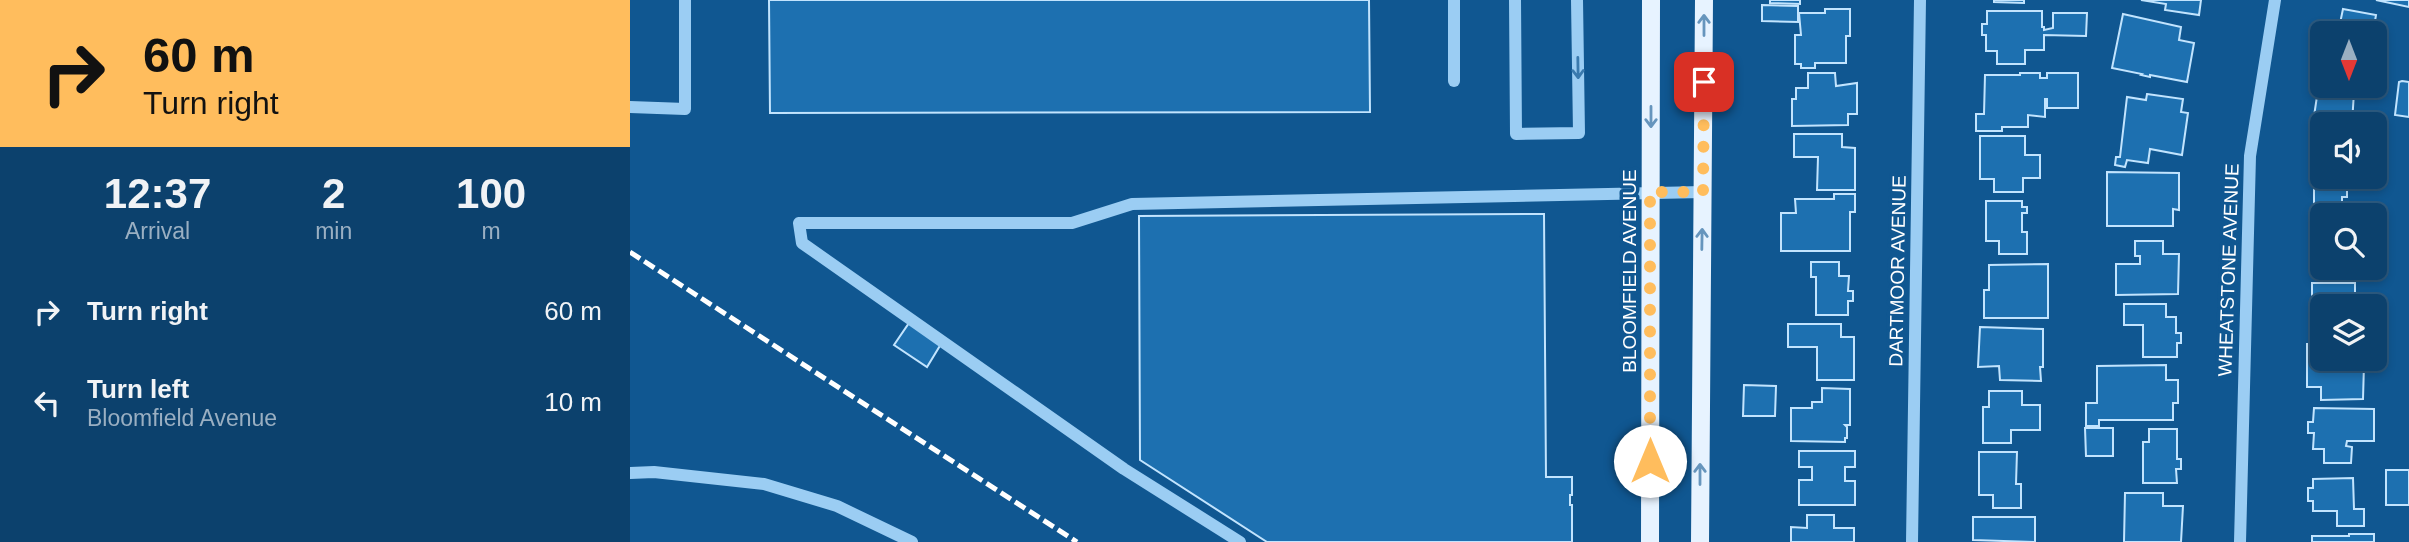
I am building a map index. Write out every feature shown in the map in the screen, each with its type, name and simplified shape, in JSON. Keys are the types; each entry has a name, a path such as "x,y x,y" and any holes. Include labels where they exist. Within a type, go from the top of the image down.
{"main road":[{"name":"BLOOMFIELD AVENUE","path":"1650,542 1651,0"},
{"path":"1700,542 1704,0"}],"street":[{"path":"630,107 685,108 685,0"},
{"path":"1454,0 1454,80"},
{"path":"1516,0 1516,134 1579,133 1577,0"},
{"name":"DARTMOOR AVENUE","path":"1912,542 1920,0"},
{"name":"WHEATSTONE AVENUE","path":"2240,542 2250,156 2274,0"},
{"path":"1240,542 1124,469 802,243 799,223 1072,223 1132,204 1703,192"},
{"path":"630,473 654,472 764,484 837,506 906,541"}],"building":[{"path":"769,0 1369,0 1370,112 770,113"},
{"path":"1770,0 1800,0 1800,4 1770,3"},
{"path":"2024,0 2024,3 1994,2"},
{"path":"2141,0 2201,0 2199,15 2165,10 2166,4"},
{"path":"2376,0 2409,0 2409,7"},
{"path":"1762,5 1798,6 1798,22 1762,21"},
{"path":"1825,9 1850,9 1846,63 1815,63 1815,68 1801,68 1801,64 1795,64 1795,35 1801,35 1799,13 1825,13"},
{"path":"2343,9 2376,15 2375,21 2340,21"},
{"path":"1987,11 2042,11 2044,30 2053,28 2053,13 2087,13 2086,36 2044,35 2044,50 2025,50 2025,64 1997,64 1997,51 1986,51 1986,35 1982,35 1982,24 1987,24"},
{"path":"2123,14 2181,27 2179,40 2194,43 2187,82 2112,68"},
{"path":"1808,73 1835,73 1836,86 1857,83 1857,114 1848,114 1848,125 1792,126 1792,99 1796,99 1796,88 1808,88"},
{"path":"2040,73 2040,78 2047,78 2047,73 2078,73 2078,108 2047,108 2045,99 2045,117 2028,115 2028,127 1976,131 1976,114 1984,114 1985,75"},
{"path":"2399,82 2409,82 2409,117 2395,115"},
{"path":"2147,94 2183,99 2181,112 2188,113 2182,155 2150,149 2148,163 2127,160 2125,167 2115,165 2116,157 2120,157 2127,97 2146,100"},
{"path":"2317,98 2354,98 2353,112 2315,112"},
{"path":"1794,134 1842,134 1842,147 1855,148 1855,190 1817,190 1818,157 1794,157"},
{"path":"1980,136 2025,136 2025,155 2040,155 2040,178 2023,178 2023,192 1994,192 1994,179 1980,179"},
{"path":"2107,172 2179,173 2179,210 2173,209 2173,226 2107,226"},
{"path":"2314,189 2347,189 2347,197 2342,197 2342,203 2314,203"},
{"path":"1834,194 1855,194 1855,212 1850,212 1850,251 1781,251 1781,213 1796,213 1795,199 1834,199"},
{"path":"1986,201 2022,201 2022,207 2027,207 2027,213 2022,213 2022,232 2027,232 2027,254 1999,254 1999,241 1986,241"},
{"path":"1544,214 1546,477 1572,477 1572,542 1267,542 1140,460 1139,216"},
{"path":"2135,241 2163,241 2163,254 2179,254 2178,294 2116,295 2116,264 2140,264 2140,256 2135,256"},
{"path":"1811,262 1839,262 1839,276 1849,276 1848,291 1853,291 1853,301 1848,301 1848,315 1816,315 1816,277 1811,277"},
{"path":"2048,264 2048,318 1984,318 1984,290 1989,290 1989,265"},
{"path":"2312,283 2355,283 2355,294 2312,294"},
{"path":"2124,304 2166,304 2166,317 2176,317 2176,333 2181,333 2181,343 2177,343 2177,357 2143,357 2143,325 2124,325"},
{"path":"909,323 941,344 927,367 894,345"},
{"path":"1788,324 1841,324 1841,337 1854,337 1854,380 1817,380 1817,347 1788,347"},
{"path":"1980,327 2043,329 2041,381 2000,380 1999,366 1978,367"},
{"path":"2307,344 2310,344 2310,371 2364,371 2363,399 2321,400 2321,387 2307,387"},
{"path":"2166,365 2166,380 2178,380 2178,403 2173,403 2173,420 2099,420 2099,426 2086,426 2086,403 2097,403 2097,366"},
{"path":"1744,385 1776,386 1775,416 1743,416"},
{"path":"1822,388 1850,389 1850,425 1845,425 1845,442 1791,441 1791,408 1812,408 1812,402 1822,402"},
{"path":"1989,391 2022,391 2022,405 2040,405 2040,430 2011,430 2011,443 1983,443 1983,407 1989,407"},
{"path":"2314,408 2374,409 2374,441 2347,441 2346,446 2352,447 2351,463 2324,463 2324,449 2313,449 2314,433 2308,433 2308,422 2313,422"},
{"path":"2085,428 2113,428 2113,456 2086,456"},
{"path":"2149,429 2177,429 2177,459 2181,459 2181,469 2176,469 2177,483 2143,483 2143,442 2149,442"},
{"path":"1799,451 1855,451 1855,467 1845,467 1845,481 1855,481 1855,505 1799,505 1799,480 1812,480 1812,467 1799,467"},
{"path":"1979,452 2017,452 2016,484 2021,484 2021,508 1993,508 1993,495 1979,495"},
{"path":"2386,470 2409,470 2409,505 2386,505"},
{"path":"2353,478 2354,509 2364,509 2364,526 2337,526 2337,511 2313,511 2313,501 2308,501 2308,488 2313,488 2313,479"},
{"path":"2125,493 2163,493 2163,506 2183,506 2181,542 2124,542"},
{"path":"1807,515 1834,515 1834,528 1854,528 1854,542 1791,542 1791,527 1807,528"},
{"path":"1973,517 2035,517 2035,542 1973,540"},
{"path":"2374,534 2374,542 2312,542 2312,536"}],"railway":[{"path":"630,252 1077,542"}],"route":[{"path":"1650,461 1650,192 1703,192 1704,82"}]}
